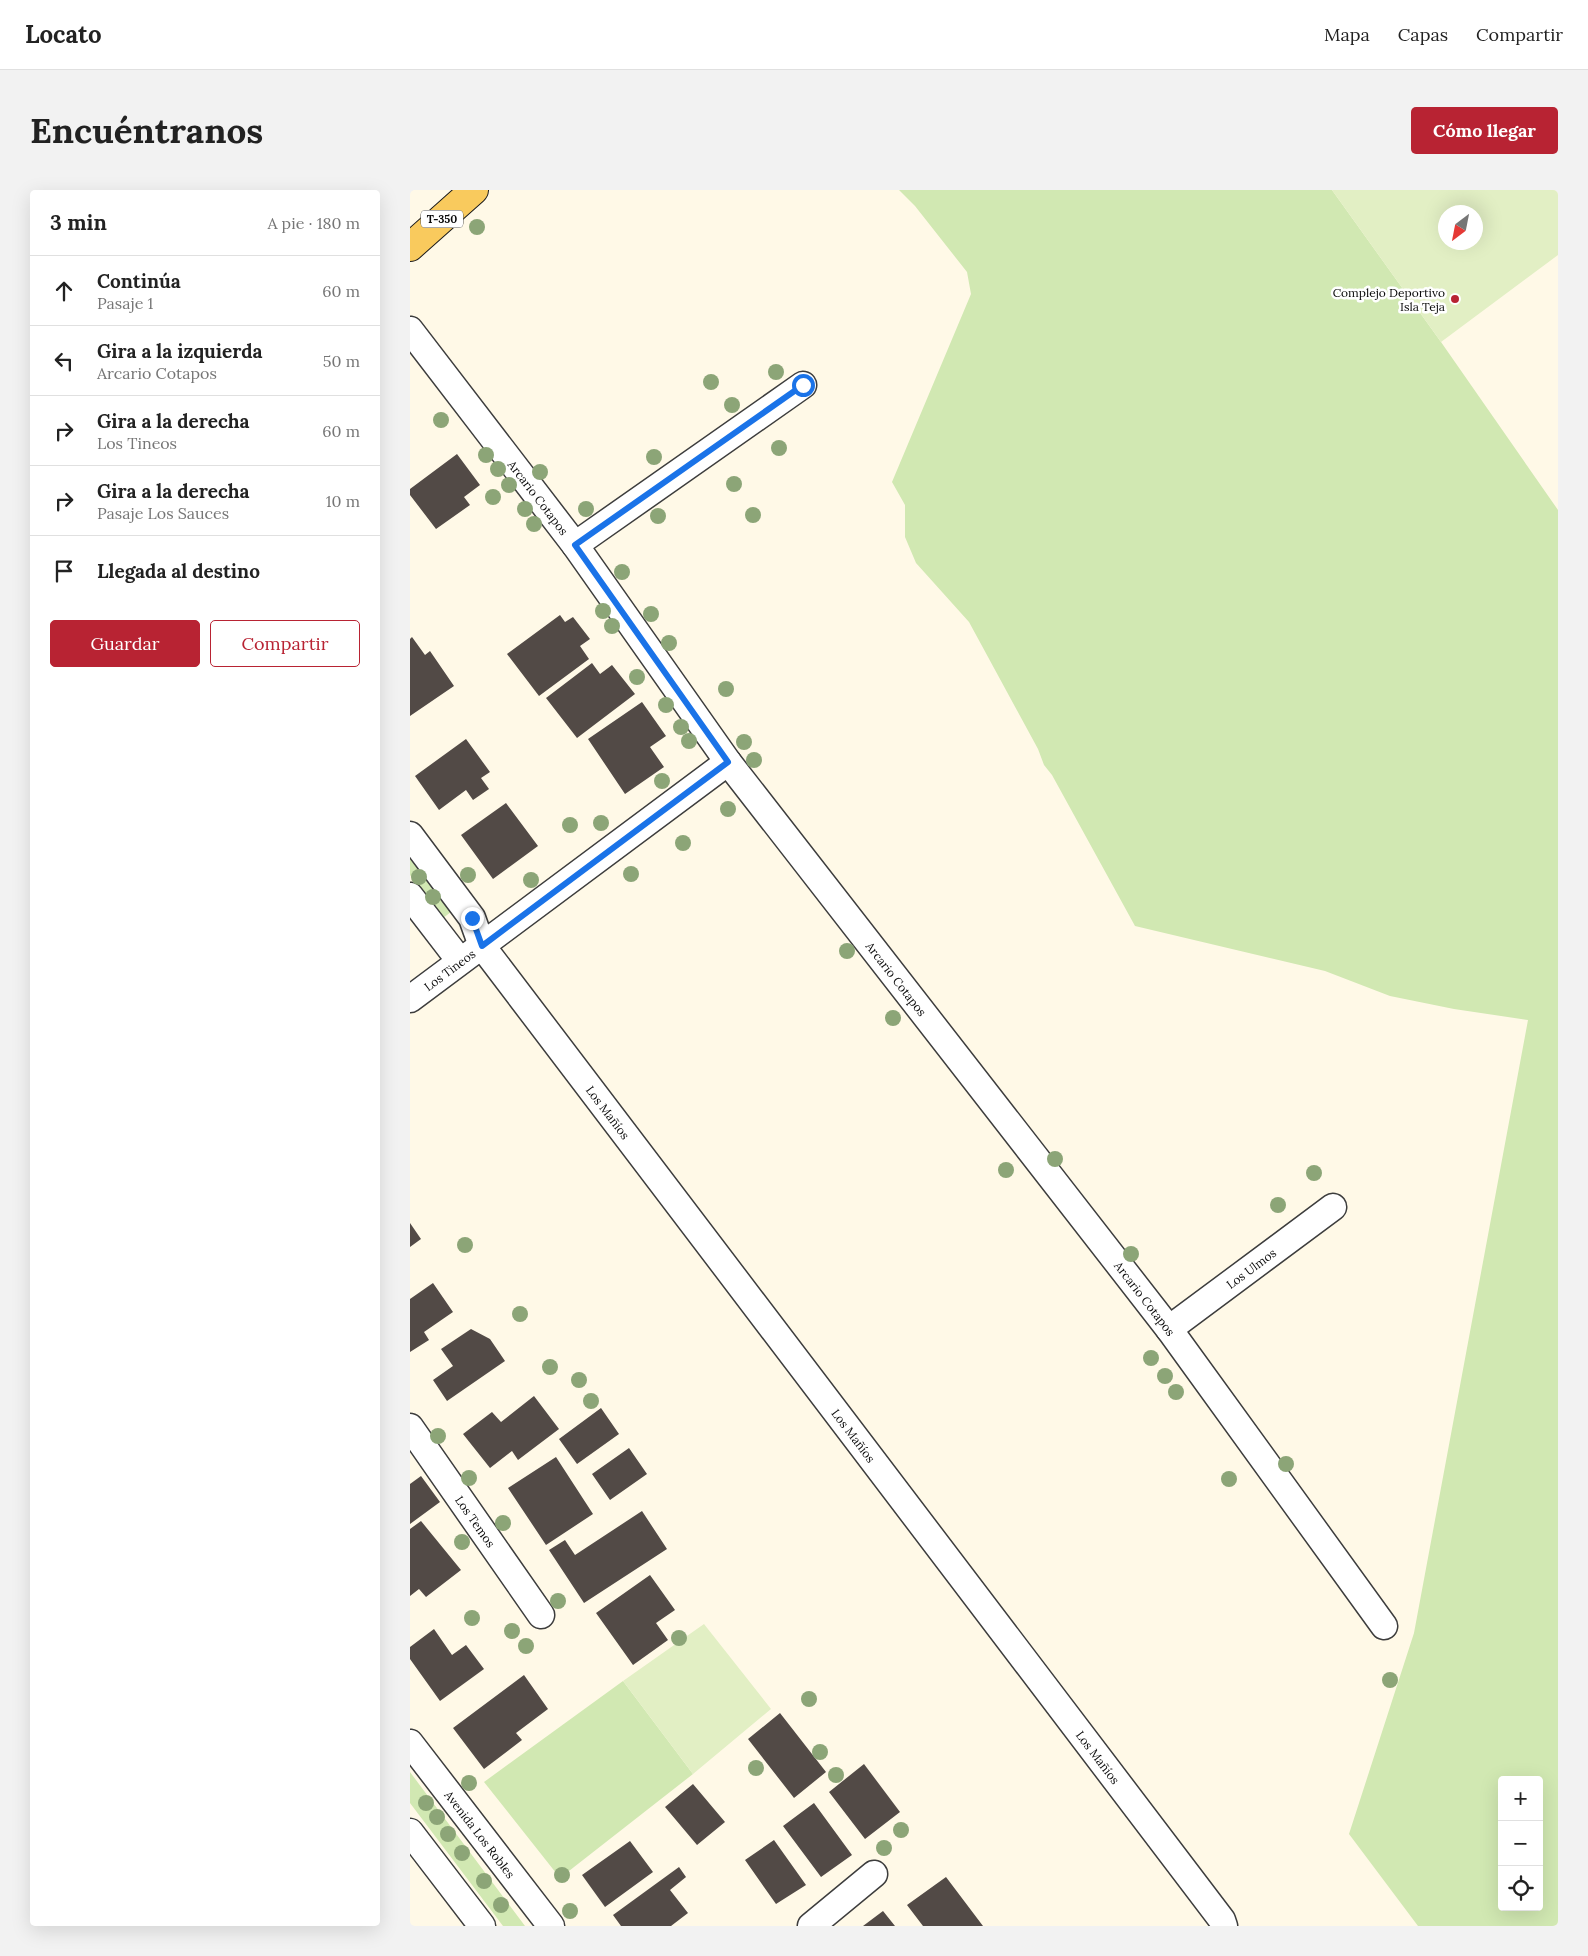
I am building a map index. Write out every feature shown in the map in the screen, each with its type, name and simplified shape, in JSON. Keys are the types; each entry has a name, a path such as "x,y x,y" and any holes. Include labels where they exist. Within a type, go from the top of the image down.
{"main road":[{"name":"T-350","path":"410,247 474,190"}],"street":[{"name":"Arcario Cotapos","path":"410,330 575,545 728,762 1169,1329 1384,1626"},
{"path":"575,545 803,385"},
{"name":"Los Tineos","path":"410,999 728,762"},
{"name":"Los Mañíos","path":"410,835 472,918 482,946 1210,1904 1222,1920 1224,1926"},
{"path":"410,896 460,961"},
{"name":"Los Ulmos","path":"1169,1329 1333,1207"},
{"name":"Los Temos","path":"410,1427 541,1615"},
{"name":"Avenida Los Robles","path":"410,1743 550,1926"},
{"path":"410,1832 482,1926"},
{"path":"811,1926 874,1874"}],"green space":[{"path":"899,190 1332,190 1558,510 1558,1926 1418,1926 1349,1834 1414,1633 1528,1020 1454,1009 1390,996 1325,971 1135,926 1052,775 1044,765 1038,749 969,622 916,563 905,537 905,505 892,482 971,294 967,272 915,206"},
{"name":"Complejo Deportivo Isla Teja","path":"1332,190 1558,190 1558,255 1441,342"},
{"path":"410,854 451,912 443,918 410,875"},
{"path":"704,1624 771,1709 693,1774 623,1681"},
{"path":"623,1681 693,1774 560,1878 484,1782"},
{"path":"410,1772 525,1926 503,1926 410,1803"}],"building":[{"path":"457,454 480,485 464,497 470,505 436,529 410,495 410,489"},
{"path":"560,615 565,622 573,617 590,639 580,646 589,659 539,696 507,654"},
{"path":"412,637 425,655 430,651 454,686 410,716 410,639"},
{"path":"592,663 600,674 612,665 635,694 577,738 546,698"},
{"path":"642,702 666,736 650,747 664,767 625,794 588,739"},
{"path":"466,739 490,772 481,778 489,789 473,800 466,790 439,810 415,776"},
{"path":"506,803 538,846 493,879 461,835"},
{"path":"410,1223 421,1239 410,1247"},
{"path":"433,1283 453,1312 424,1332 429,1340 410,1352 410,1299"},
{"path":"471,1329 490,1339 505,1361 447,1401 433,1380 453,1366 441,1349"},
{"path":"534,1396 559,1429 518,1460 512,1451 490,1468 463,1434 492,1412 501,1422"},
{"path":"601,1408 619,1434 577,1464 559,1439"},
{"path":"629,1448 647,1474 610,1500 592,1474"},
{"path":"556,1457 593,1514 546,1545 508,1488"},
{"path":"421,1476 440,1502 410,1524 410,1484"},
{"path":"642,1511 667,1549 584,1603 549,1550 565,1540 575,1555"},
{"path":"421,1521 461,1570 426,1597 419,1589 410,1596 410,1529"},
{"path":"650,1575 675,1610 656,1623 668,1640 633,1665 596,1613"},
{"path":"434,1629 452,1655 466,1645 484,1669 440,1701 410,1659 410,1647"},
{"path":"524,1675 548,1709 516,1733 522,1740 484,1769 453,1728"},
{"path":"780,1713 826,1772 794,1798 748,1739"},
{"path":"864,1764 900,1812 865,1839 829,1792"},
{"path":"693,1784 725,1822 697,1845 665,1807"},
{"path":"814,1803 852,1855 821,1877 783,1826"},
{"path":"774,1840 806,1885 776,1904 745,1860"},
{"path":"630,1841 653,1872 605,1907 582,1875"},
{"path":"679,1867 686,1877 670,1890 688,1913 671,1926 621,1926 613,1915"},
{"path":"946,1877 983,1926 923,1926 907,1905"},
{"path":"883,1911 895,1926 863,1926"}],"place":[{"name":"Complejo Deportivo Isla Teja","path":"1455,299"}],"route":[{"path":"472,918 482,946 728,762 575,545 803,385"}]}
